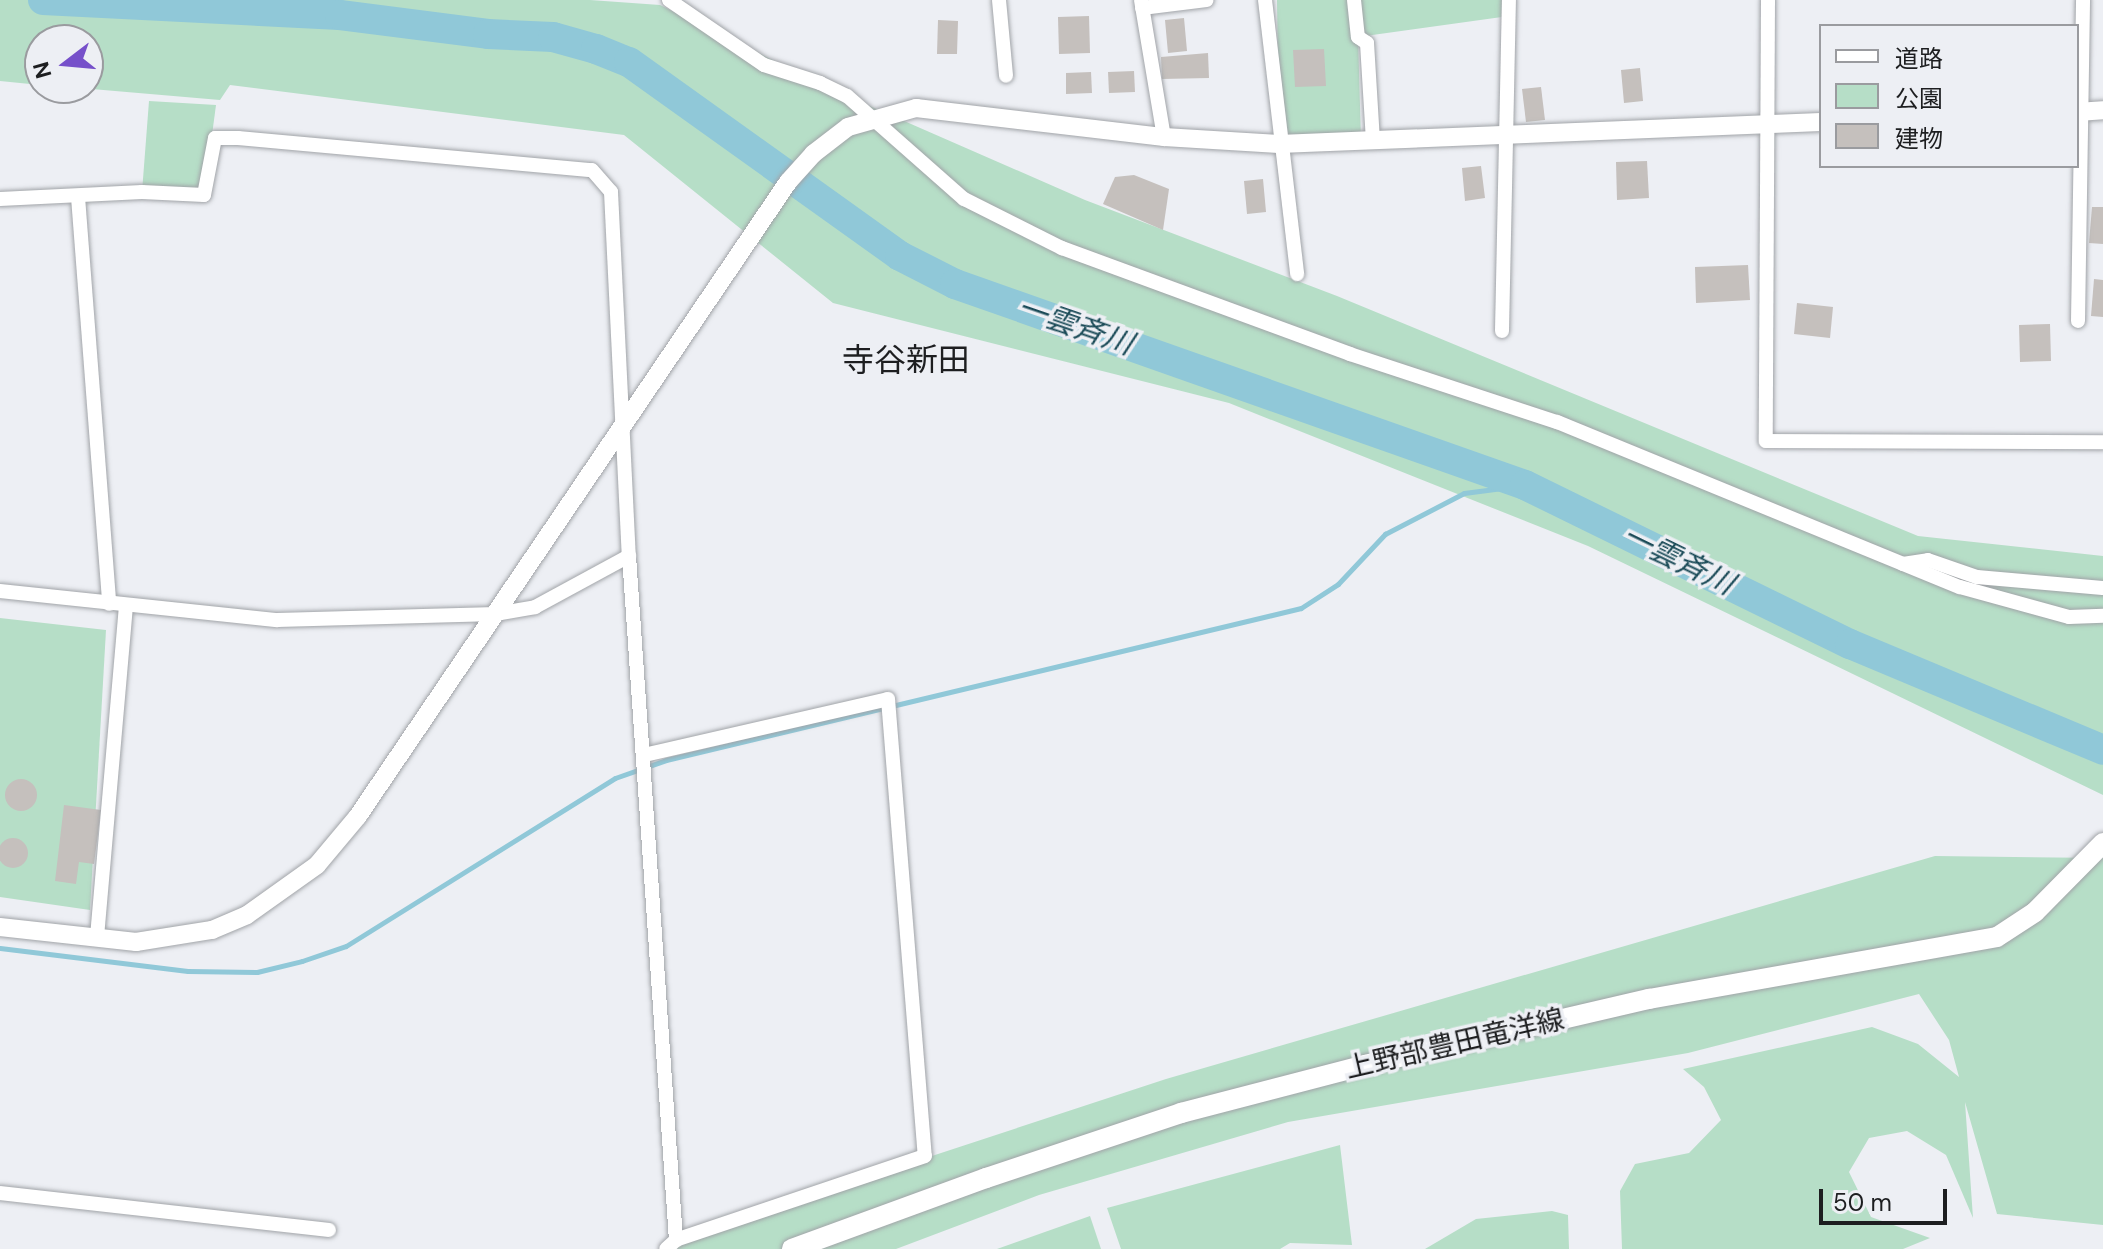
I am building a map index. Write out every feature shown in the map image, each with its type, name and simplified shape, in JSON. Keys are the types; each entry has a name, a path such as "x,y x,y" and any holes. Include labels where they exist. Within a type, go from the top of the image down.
{"main road":[{"name":"上野部豊田竜洋線","path":"792,1249 986,1178 1181,1113 1365,1065 1649,999 1997,937 2035,912 2103,843"}],"street":[{"path":"669,0 764,65 820,83 847,96 964,199 1062,248 1350,354 1557,422 1960,587 2069,617 2103,616"},
{"path":"999,0 1006,76"},
{"path":"1164,137 1141,4 1207,0"},
{"path":"1265,0 1279,144 1297,274"},
{"path":"1354,0 1358,37 1367,43 1373,140"},
{"path":"1502,331 1509,0"},
{"path":"1768,0 1766,441 2103,442"},
{"path":"2079,90 2083,0"},
{"path":"0,927 136,942 212,930 247,915 317,865 358,816 788,182 836,135 871,118 916,108 940,109 1164,137 1279,144 1819,122"},
{"path":"2079,112 2103,110"},
{"path":"0,199 142,192 204,195 215,138 592,170 611,192 629,556 644,755 647,787 671,1245 925,1156 888,699 644,755"},
{"path":"2078,168 2078,321"},
{"path":"78,197 109,604"},
{"path":"0,591 277,620 496,614 535,607 629,556"},
{"path":"1903,564 1928,560 1977,577 2103,588"},
{"path":"97,937 126,606"},
{"path":"0,1193 329,1230"}],"green space":[{"path":"0,0 590,0 660,5 847,96 1085,200 1337,296 1918,536 2103,556 2103,795 1588,546 1229,403 833,303 624,135 230,85 220,100 104,90 104,24 24,24 24,83 0,81"},
{"path":"1277,0 1506,0 1509,16 1358,37 1361,140 1279,144"},
{"path":"149,101 216,105 204,195 142,192"},
{"path":"0,618 106,630 90,910 0,897"},
{"path":"1935,856 2103,858 2103,1225 1997,1214 1965,1102 1973,1218 1946,1155 1907,1131 1869,1138 1849,1172 1871,1217 1930,1238 1903,1249 1622,1249 1620,1191 1635,1164 1689,1153 1721,1120 1704,1087 1683,1069 1872,1027 1918,1044 1959,1077 1949,1040 1919,994 1688,1053 1288,1122 1039,1195 896,1249 666,1249 676,1240 1166,1079"},
{"path":"1340,1145 1352,1245 1290,1243 1280,1249 1121,1249 1107,1208"},
{"path":"1552,1211 1568,1215 1569,1249 1425,1249 1476,1219"},
{"path":"1090,1216 1101,1249 997,1249"}],"building":[{"path":"1089,16 1090,53 1059,54 1058,17"},
{"path":"1184,18 1187,51 1168,53 1165,20"},
{"path":"938,20 958,21 957,54 937,54"},
{"path":"1324,49 1326,86 1295,87 1293,50"},
{"path":"1208,53 1209,78 1162,79 1161,57"},
{"path":"1640,68 1643,101 1624,103 1621,70"},
{"path":"1134,71 1135,92 1109,93 1108,72"},
{"path":"1091,72 1092,93 1066,94 1066,73"},
{"path":"1541,87 1545,120 1526,122 1522,89"},
{"path":"1647,161 1649,198 1617,200 1616,162"},
{"path":"1481,166 1485,198 1465,201 1462,168"},
{"path":"1134,175 1169,189 1163,230 1103,204 1115,177"},
{"path":"1263,179 1266,212 1247,214 1244,181"},
{"path":"2092,207 2103,207 2103,244 2089,243"},
{"path":"1748,265 1750,300 1696,303 1695,267"},
{"path":"2094,279 2103,280 2103,317 2091,316"},
{"path":"1797,303 1833,307 1830,338 1794,334"},
{"path":"2050,324 2051,361 2020,362 2019,325"},
{"path":"21,779 32,784 37,795 32,806 21,811 10,806 5,795 10,784"},
{"path":"64,805 101,810 94,864 79,862 76,884 55,881"},
{"path":"7,839 19,839 27,847 27,859 19,867 7,867 -1,859 -1,847"}],"waterway":[{"name":"一雲斉川","path":"43,0 340,15 488,34 553,37 596,49 629,62 900,256 955,284 1525,485 1850,644 2103,750"},
{"path":"0,948 188,971 257,972 302,961 346,946 615,778 666,760 1301,608 1338,584 1385,534 1464,493 1525,485"}],"district":[{"name":"寺谷新田","path":"906,360"}]}
